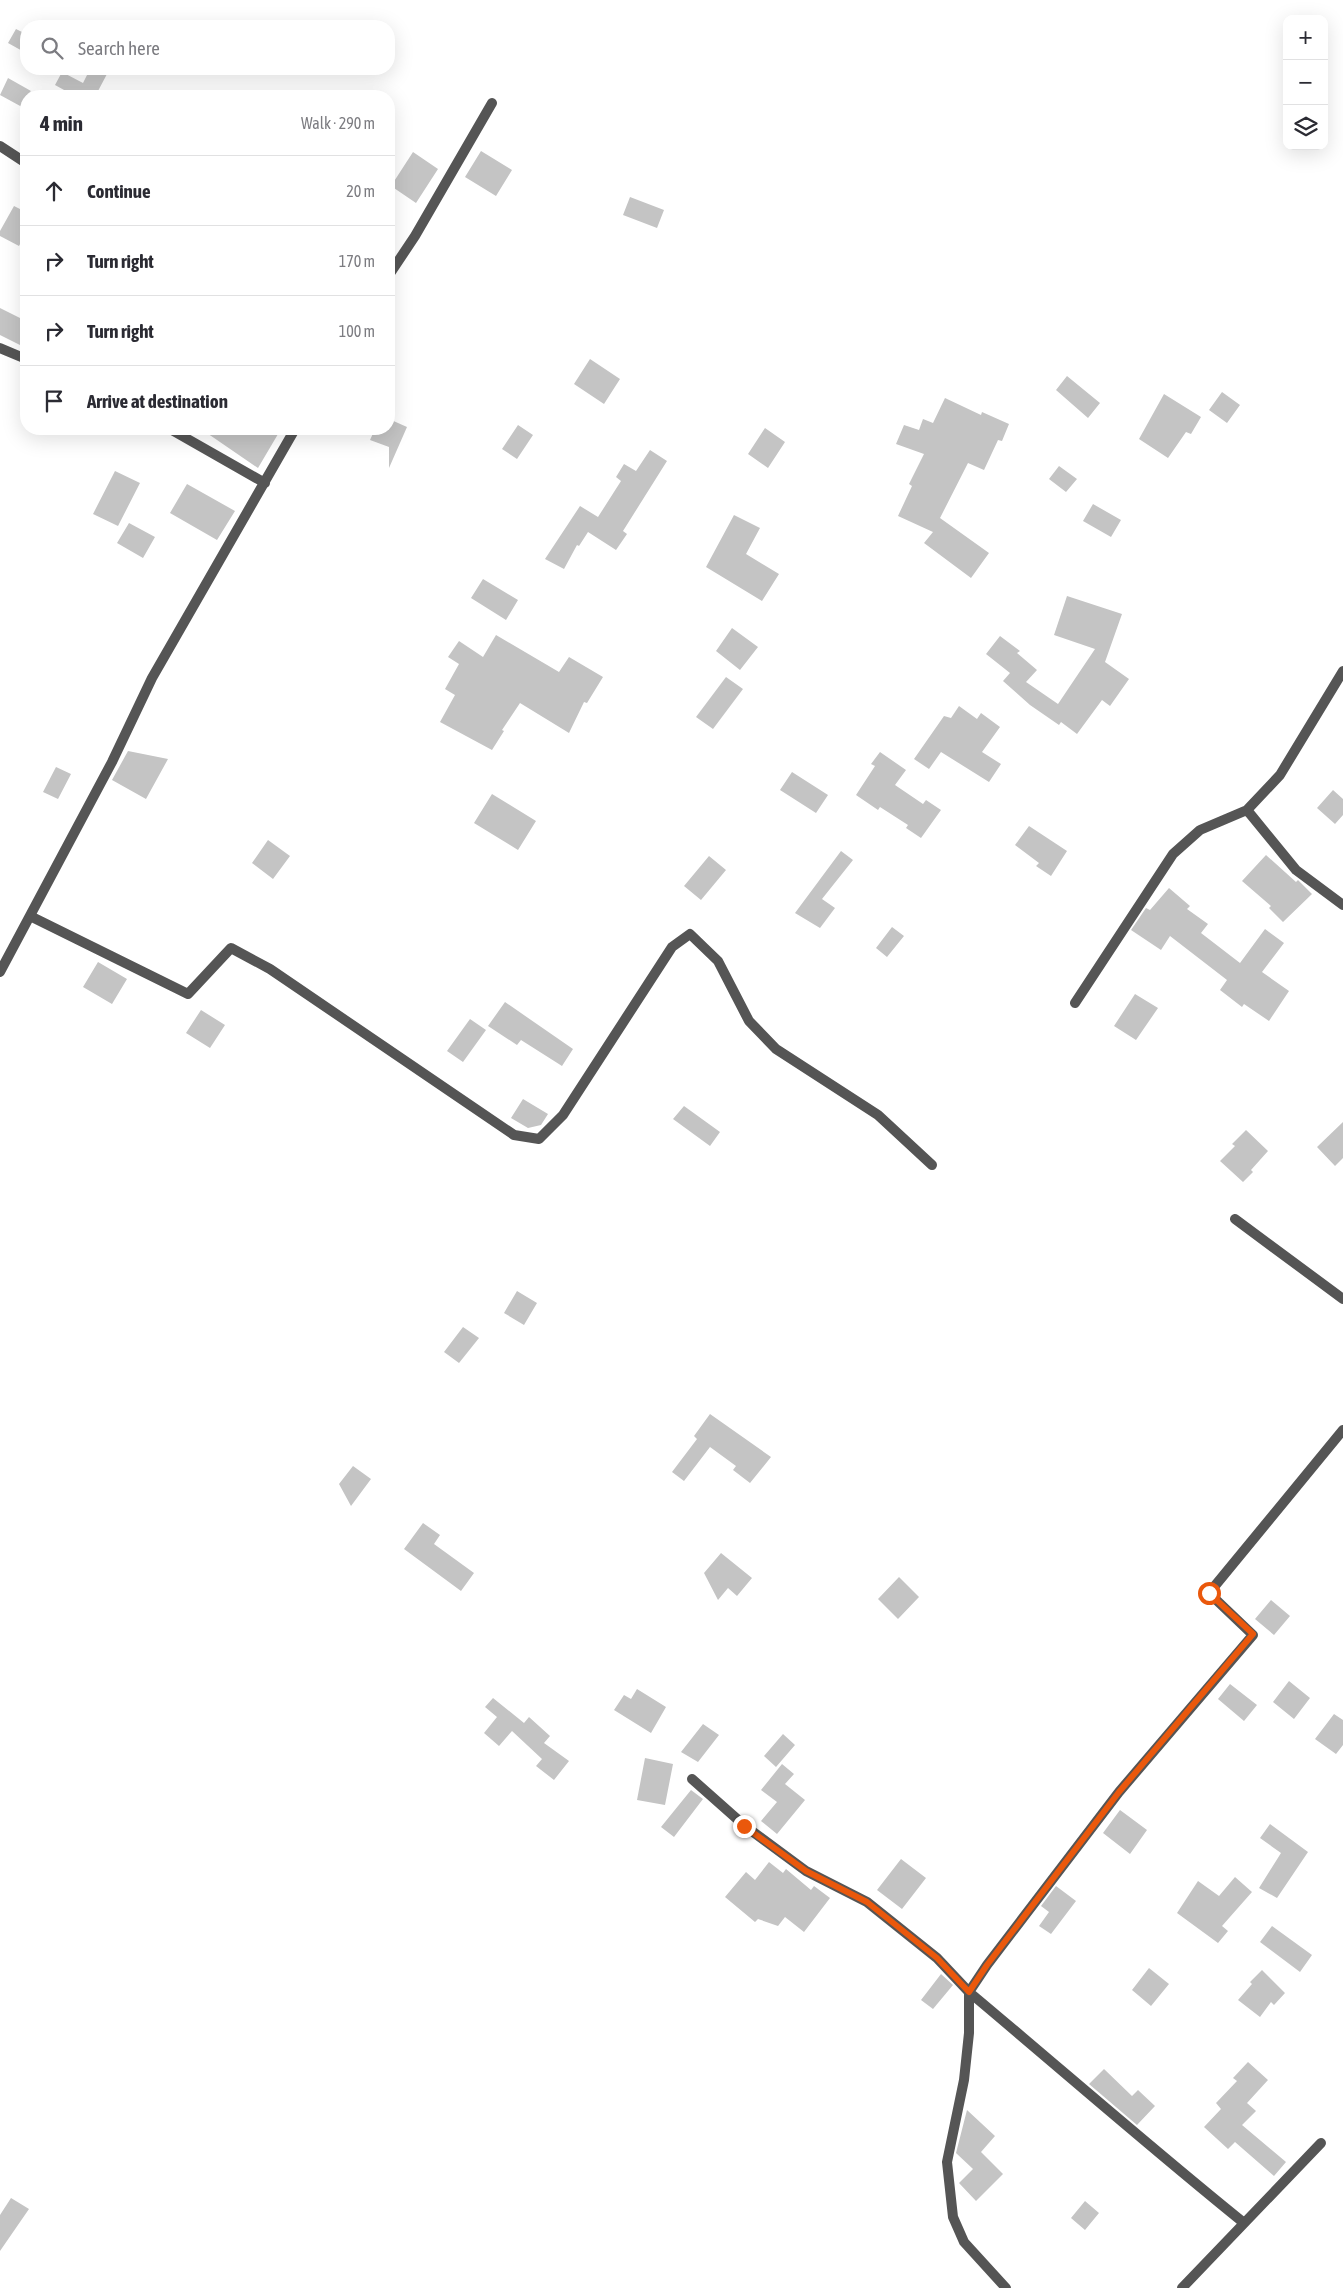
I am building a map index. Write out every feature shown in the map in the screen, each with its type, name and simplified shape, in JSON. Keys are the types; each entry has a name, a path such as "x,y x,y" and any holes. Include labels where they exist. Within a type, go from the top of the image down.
{"street":[{"path":"395,267 415,236 492,103"},
{"path":"0,146 20,159"},
{"path":"0,348 20,356"},
{"path":"181,435 265,483"},
{"path":"0,972 112,762 152,678 292,435"},
{"path":"1075,1002 1174,854 1200,830 1247,810 1280,775 1343,671"},
{"path":"1247,810 1296,870 1343,905"},
{"path":"30,916 188,994 231,948 270,969 514,1135 539,1139 563,1115 672,947 690,934 718,961 749,1021 776,1049 878,1115 932,1166"},
{"path":"1235,1219 1343,1299"},
{"path":"1006,2288 964,2242 953,2217 947,2162 964,2080 969,2033 969,1992 987,1965 1119,1792 1253,1634 1209,1593 1343,1430"},
{"path":"692,1779 744,1826 806,1871 867,1902 937,1958 969,1992 1054,2062 1134,2134 1244,2223"},
{"path":"1182,2288 1321,2143"}],"building":[{"path":"16,29 20,31 20,50 8,43"},
{"path":"60,75 68,75 83,83 87,75 106,75 99,90 64,90 55,85"},
{"path":"8,78 29,90 20,90 20,106 0,95"},
{"path":"481,151 512,170 496,196 465,177"},
{"path":"413,152 438,169 416,203 395,189 395,180"},
{"path":"630,197 664,210 657,228 623,215"},
{"path":"14,206 20,209 19,246 0,236 0,231"},
{"path":"0,308 20,318 20,345 0,335"},
{"path":"590,359 620,379 604,404 574,384"},
{"path":"1067,376 1100,403 1088,418 1056,390"},
{"path":"1222,392 1240,405 1227,423 1209,410"},
{"path":"1164,394 1201,417 1191,434 1186,432 1168,458 1139,439"},
{"path":"945,398 981,415 982,412 1009,424 1002,441 998,440 984,470 968,463 940,518 989,553 971,578 924,543 933,532 898,516 912,486 909,484 924,454 896,444 904,425 919,430 923,419 933,423"},
{"path":"395,422 407,427 389,468 389,447 370,440 372,435 395,435"},
{"path":"518,425 533,435 517,459 502,449"},
{"path":"765,428 785,442 768,468 748,454"},
{"path":"210,435 277,435 258,468"},
{"path":"650,450 667,461 623,531 627,534 616,550 588,532 579,546 577,545 564,569 545,559 580,506 598,517 621,481 616,477 624,464 636,471"},
{"path":"1059,466 1077,479 1066,492 1049,479"},
{"path":"115,471 140,483 118,526 93,514"},
{"path":"187,484 235,511 217,540 170,513"},
{"path":"1093,504 1121,520 1111,537 1083,521"},
{"path":"734,515 760,528 746,554 779,574 762,601 706,567"},
{"path":"129,523 155,537 143,558 117,543"},
{"path":"483,579 518,600 506,620 471,598"},
{"path":"1067,596 1122,614 1105,662 1129,679 1110,706 1102,700 1077,734 1061,722 1059,725 1030,705 1003,681 1010,673 986,654 1000,636 1020,651 1017,653 1037,670 1026,682 1058,704 1095,649 1054,635"},
{"path":"732,628 758,647 740,670 716,651"},
{"path":"496,635 559,672 569,657 603,677 587,703 584,702 569,733 520,703 502,730 504,731 492,750 440,722 455,695 445,689 459,664 448,657 459,641 483,657"},
{"path":"726,677 743,689 713,729 696,717"},
{"path":"959,706 977,719 981,713 1000,727 982,752 1001,764 989,782 941,752 929,769 914,759 944,716 951,718"},
{"path":"128,751 168,759 146,799 112,780"},
{"path":"880,752 906,770 895,785 923,804 926,800 941,810 921,838 906,828 908,825 880,807 878,810 856,795 875,766 871,764"},
{"path":"56,767 71,774 58,799 43,792"},
{"path":"792,772 828,795 816,813 780,790"},
{"path":"1333,790 1343,799 1343,815 1335,824 1317,808"},
{"path":"492,794 536,821 518,850 474,823"},
{"path":"1029,826 1067,851 1051,876 1036,866 1039,863 1015,845"},
{"path":"268,840 290,856 273,879 252,863"},
{"path":"841,851 853,860 822,899 835,908 820,928 795,913"},
{"path":"1266,855 1296,882 1298,880 1312,894 1283,922 1269,908 1271,906 1242,881"},
{"path":"709,856 726,870 701,900 684,886"},
{"path":"1169,888 1190,906 1187,909 1208,924 1201,933 1240,963 1265,929 1284,943 1262,972 1289,991 1269,1021 1244,1004 1242,1007 1220,990 1227,980 1170,936 1161,950 1131,930 1146,908 1150,910"},
{"path":"892,927 904,936 887,957 876,948"},
{"path":"98,962 127,979 112,1004 83,987"},
{"path":"1135,994 1158,1008 1136,1040 1114,1026"},
{"path":"505,1002 573,1049 562,1066 521,1040 517,1045 488,1026"},
{"path":"201,1010 225,1025 210,1048 186,1033"},
{"path":"470,1019 486,1030 463,1062 447,1051"},
{"path":"523,1099 548,1114 541,1125 528,1128 511,1118"},
{"path":"684,1106 720,1132 710,1146 673,1119"},
{"path":"1343,1122 1343,1158 1335,1166 1317,1147"},
{"path":"1246,1130 1268,1151 1251,1170 1253,1172 1243,1182 1220,1161 1235,1146 1232,1144"},
{"path":"517,1291 537,1303 524,1325 504,1313"},
{"path":"463,1327 479,1338 459,1363 444,1352"},
{"path":"710,1414 771,1457 750,1483 733,1470 736,1466 710,1447 684,1481 672,1472 697,1439 694,1436"},
{"path":"353,1466 371,1479 351,1506 339,1484"},
{"path":"423,1523 440,1535 434,1544 474,1573 461,1591 404,1549"},
{"path":"721,1553 752,1578 737,1596 728,1588 718,1600 704,1573"},
{"path":"899,1577 919,1597 898,1619 878,1599"},
{"path":"1271,1600 1290,1616 1274,1635 1255,1619"},
{"path":"1289,1681 1310,1698 1294,1719 1273,1702"},
{"path":"1230,1684 1257,1705 1244,1721 1218,1699"},
{"path":"637,1689 666,1707 651,1733 614,1710 624,1695 631,1699"},
{"path":"493,1698 524,1723 529,1717 550,1736 544,1743 569,1761 554,1780 536,1766 542,1759 512,1731 499,1746 484,1733 497,1717 485,1707"},
{"path":"1334,1714 1343,1720 1343,1745 1336,1754 1315,1739"},
{"path":"703,1724 719,1735 698,1762 681,1752"},
{"path":"783,1734 795,1745 776,1767 764,1756"},
{"path":"645,1758 673,1764 665,1805 637,1800"},
{"path":"782,1764 794,1774 785,1784 805,1800 777,1834 761,1821 777,1802 761,1790"},
{"path":"691,1790 703,1799 674,1837 661,1827"},
{"path":"1120,1810 1147,1830 1130,1854 1103,1833"},
{"path":"1270,1824 1308,1852 1277,1898 1259,1888 1281,1853 1260,1838"},
{"path":"901,1859 926,1878 902,1909 877,1890"},
{"path":"769,1862 783,1873 786,1869 811,1890 814,1886 830,1898 804,1932 785,1917 778,1926 758,1919 755,1922 725,1897 746,1872 755,1880"},
{"path":"1235,1877 1252,1892 1222,1926 1228,1931 1218,1943 1177,1913 1198,1881 1219,1896"},
{"path":"1056,1886 1076,1901 1051,1934 1039,1926 1049,1912 1041,1906"},
{"path":"1272,1926 1312,1955 1300,1972 1260,1942"},
{"path":"1149,1968 1169,1984 1151,2006 1132,1990"},
{"path":"1262,1970 1285,1993 1274,2005 1271,2002 1260,2017 1238,2000 1252,1984 1250,1982"},
{"path":"941,1974 953,1985 933,2009 921,2000"},
{"path":"1248,2062 1268,2080 1247,2103 1256,2111 1242,2125 1286,2162 1274,2176 1235,2142 1228,2149 1204,2127 1221,2109 1216,2103 1237,2081 1233,2078"},
{"path":"1104,2069 1132,2096 1138,2090 1155,2106 1137,2125 1089,2084"},
{"path":"967,2110 995,2136 981,2152 1003,2174 976,2201 959,2183 973,2169 956,2153"},
{"path":"11,2198 29,2209 0,2251 0,2215"},
{"path":"1085,2201 1099,2213 1085,2230 1071,2218"}],"route":[{"path":"744,1826 806,1871 867,1902 937,1958 969,1992 987,1965 1119,1792 1253,1634 1209,1593"}]}
